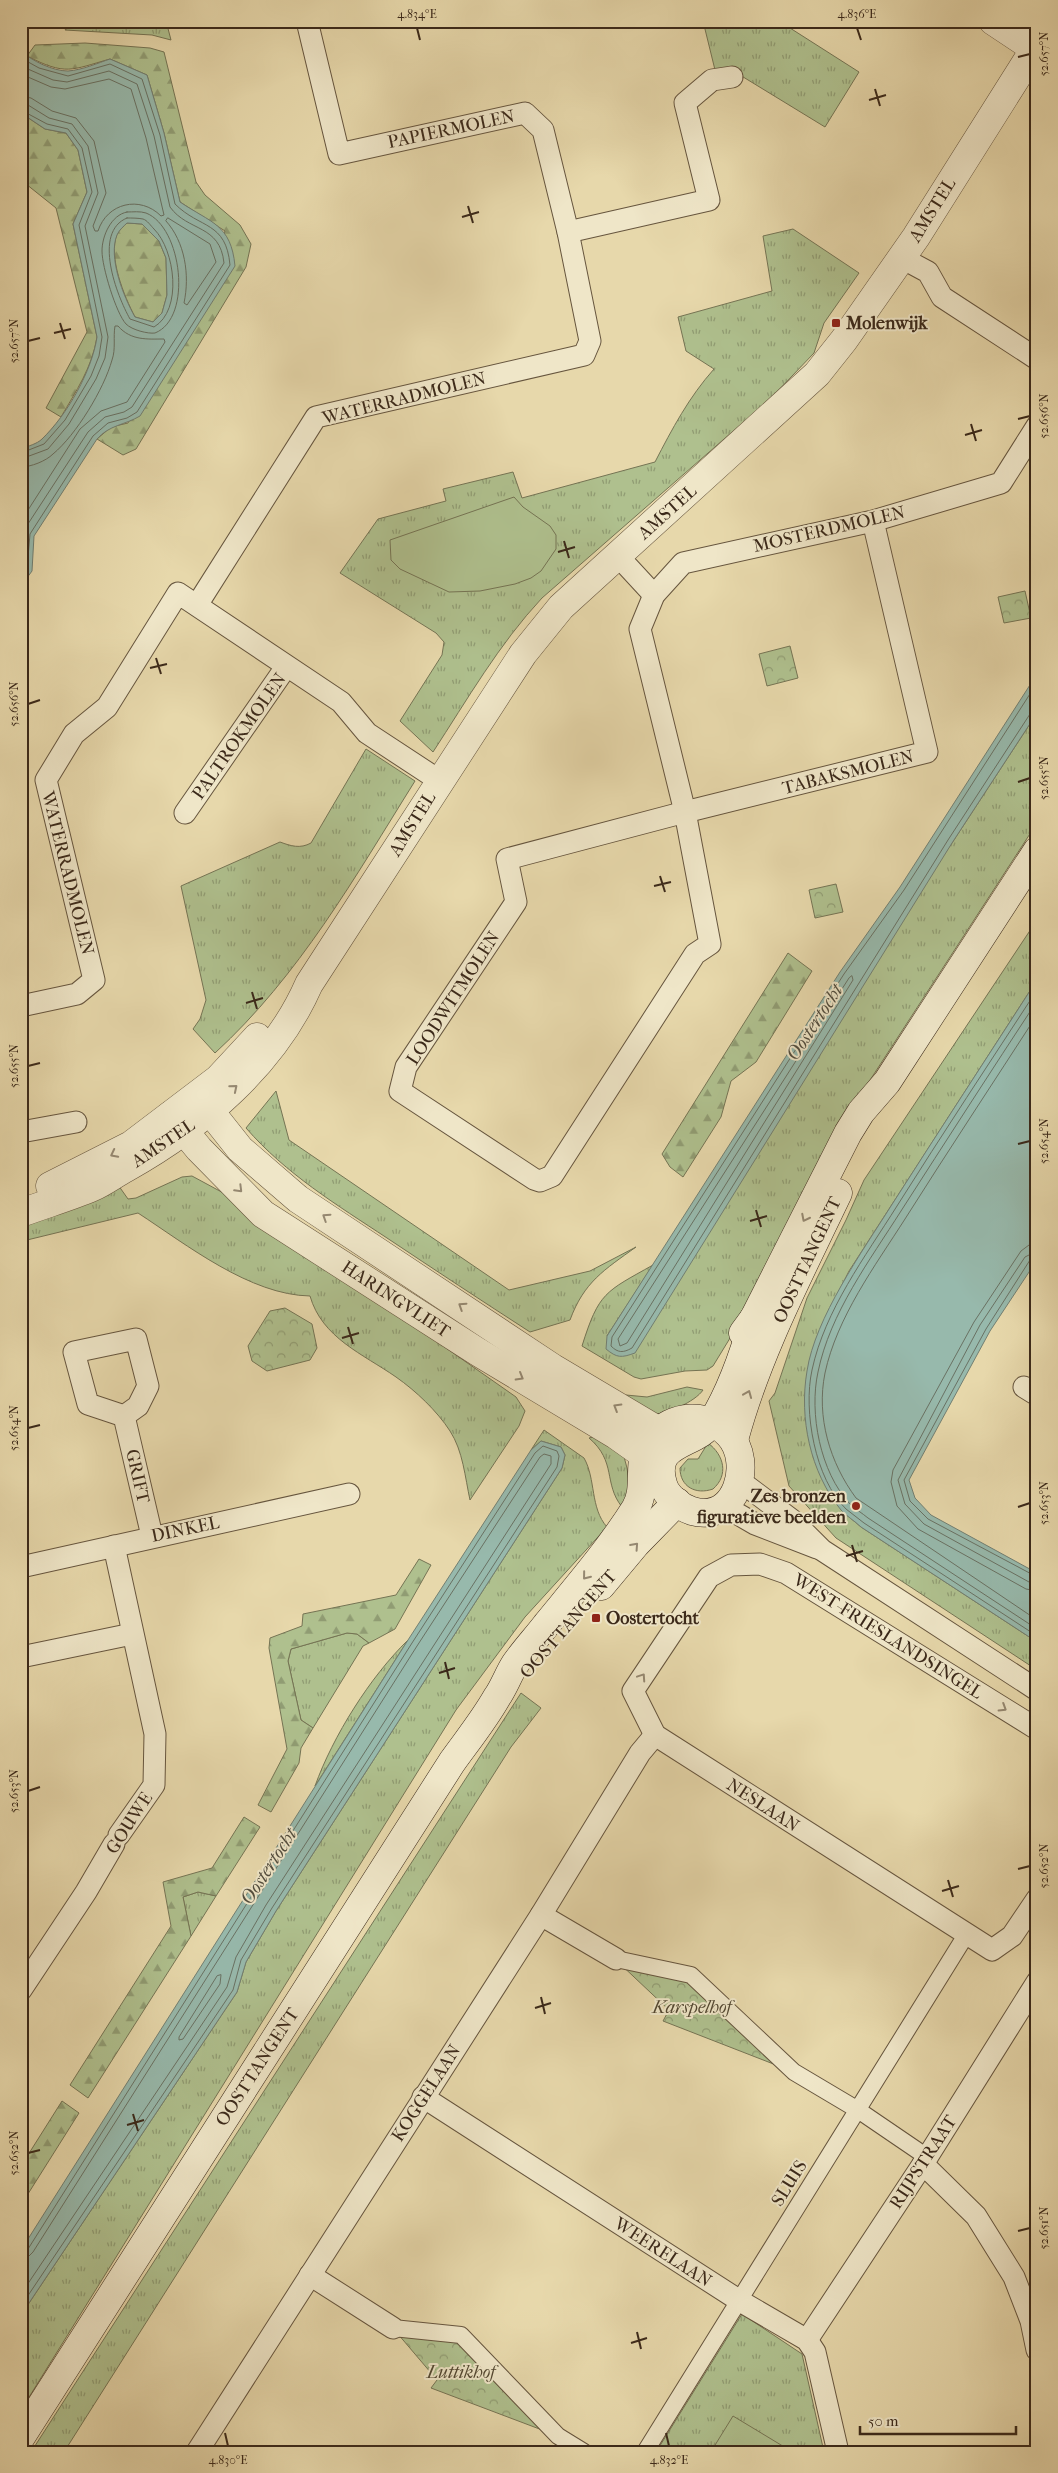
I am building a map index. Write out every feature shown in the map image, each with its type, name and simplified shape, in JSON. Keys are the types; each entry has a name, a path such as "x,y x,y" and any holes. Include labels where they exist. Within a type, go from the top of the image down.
{"street":[{"name":"PAPIERMOLEN","path":"307,21 339,154 525,113 543,130 568,232"},
{"path":"993,21 1036,48"},
{"name":"AMSTEL","path":"21,1200 177,1123 203,1102 244,1080 298,1011 309,984 522,654 561,607 816,374 844,340 902,258 1036,48"},
{"path":"568,232 708,200 684,103 712,80 732,76"},
{"name":"WATERRADMOLEN","path":"197,605 316,417 584,355 590,341 568,232"},
{"path":"902,258 928,272 942,298 1037,359"},
{"name":"MOSTERDMOLEN","path":"654,595 683,563 873,521 1001,483 1037,426"},
{"name":"TABAKSMOLEN","path":"685,812 927,752 873,521"},
{"path":"618,556 654,595"},
{"name":"WATERRADMOLEN","path":"21,1006 77,994 94,980 46,780 74,734 107,707 178,593 286,667"},
{"name":"LOODWITMOLEN","path":"654,595 640,630 685,812 710,944 695,954 552,1176 540,1181 534,1179 400,1091 406,1067 516,902 507,859 685,812"},
{"name":"PALTROKMOLEN","path":"185,813 286,667 340,702 367,733 440,781"},
{"name":"OOSTTANGENT","path":"701,1420 743,1357 754,1318 848,1133 861,1112 887,1082 1037,851"},
{"name":"OOSTTANGENT","path":"734,1440 746,1400 789,1298 875,1116 887,1082"},
{"name":"HARINGVLIET","path":"203,1102 240,1149 298,1200 553,1368 659,1431"},
{"path":"21,1132 76,1122"},
{"name":"AMSTEL","path":"21,1213 94,1186 158,1150 177,1123"},
{"name":"HARINGVLIET","path":"177,1123 262,1214 478,1352 616,1435 652,1461"},
{"name":"GRIFT","path":"124,1416 152,1536"},
{"path":"678,1420 701,1420 724,1430 734,1440 740,1453 742,1468 740,1482 734,1495 724,1506 704,1512 694,1512 677,1502 664,1487 652,1461 648,1444 659,1431 678,1420"},
{"path":"652,1461 678,1443 698,1435 701,1420"},
{"name":"OOSTTANGENT","path":"21,2437 452,1762 497,1699 515,1664 608,1549 634,1511 643,1493 642,1469 652,1461"},
{"name":"WEST-FRIESLANDSINGEL","path":"740,1482 792,1520 822,1550"},
{"name":"DINKEL","path":"21,1566 349,1494"},
{"name":"OOSTTANGENT","path":"497,1699 528,1673 630,1551 677,1502"},
{"name":"WEST-FRIESLANDSINGEL","path":"724,1506 755,1524 822,1550 1037,1690"},
{"name":"GOUWE","path":"21,1990 86,1892 116,1839 154,1785 155,1734 114,1546"},
{"name":"WEST-FRIESLANDSINGEL","path":"732,1565 760,1564 786,1573 1037,1729"},
{"name":"NESLAAN","path":"732,1565 709,1577 633,1691 656,1735 992,1950 1012,1936 1037,1899"},
{"path":"21,1657 132,1634"},
{"name":"KOGGELAAN","path":"203,2449 310,2275 541,1915 640,1753 656,1735"},
{"path":"541,1915 616,1959 691,1975 794,2072 858,2110 925,2161 976,2216 1014,2277 1031,2321 1037,2350"},
{"name":"SLUIS","path":"645,2452 966,1934"},
{"name":"RIJPSTRAAT","path":"807,2340 925,2161 1036,1981"},
{"name":"WEERELAAN","path":"423,2097 740,2301 807,2340"},
{"path":"310,2275 393,2328 461,2335 558,2436 584,2452"},
{"path":"807,2340 815,2352 838,2452"}],"green space":[{"path":"71,21 166,21 171,40 152,35 65,30"},
{"path":"703,21 779,21 859,72 825,127 735,72 716,74"},
{"path":"85,43 150,48 164,52 196,182 205,195 240,225 251,244 246,267 136,449 123,455 97,439 111,427 128,423 225,231 180,202 164,133 147,75 110,59 77,68 60,69 27,56 35,45"},
{"path":"21,113 45,129 66,133 78,150 87,192 73,224 97,337 87,369 61,417 46,408 87,332 56,208 21,180"},
{"path":"127,223 142,224 159,241 166,258 167,295 162,313 153,322 135,317 126,298 116,265 114,254 117,234"},
{"path":"793,229 859,273 824,323 814,353 771,398 542,598 498,653 433,752 400,721 442,655 444,642 436,633 340,573 378,519 446,501 443,489 513,472 522,498 655,462 689,402 714,369 686,351 678,317 772,291 763,236"},
{"path":"514,497 523,507 550,526 556,535 556,549 541,571 531,578 515,584 480,591 449,592 400,569 391,560 390,540"},
{"path":"1025,591 1031,618 1004,623 998,597"},
{"path":"790,646 798,678 767,686 759,654"},
{"path":"1037,713 1037,823 835,1134 738,1325 713,1366 707,1370 685,1371 641,1379 634,1377 582,1346 594,1314 606,1295 624,1281 653,1265 607,1336 952,843"},
{"path":"366,749 415,781 348,889 299,958 273,992 215,1053 193,1029 200,1019 206,1000 181,886 280,842 292,846 311,843"},
{"path":"836,884 843,912 815,918 809,890"},
{"path":"1037,920 1037,980 849,1271 822,1325 842,1511 861,1527 1037,1642 1037,1670 836,1538 789,1486 769,1401 775,1393 807,1298 864,1180"},
{"path":"788,953 812,971 756,1062 731,1081 721,1117 683,1177 670,1167 662,1154"},
{"path":"276,1091 289,1140 509,1290 590,1271 636,1247 596,1278 582,1296 570,1320 530,1332 331,1201 261,1145 246,1128"},
{"path":"192,1176 229,1196 516,1397 525,1411 519,1426 470,1500 458,1447 445,1424 426,1402 411,1389 345,1344 334,1334 316,1311 310,1296 287,1293 242,1278 198,1253 138,1213 27,1240 21,1247 21,1222 116,1182 128,1199 136,1198 182,1177"},
{"path":"285,1308 312,1324 317,1348 310,1360 267,1371 252,1361 248,1346 270,1311"},
{"path":"687,1387 703,1390 694,1399 664,1413 651,1414 626,1401 626,1395 647,1397"},
{"path":"544,1430 584,1458 588,1466 598,1511 607,1527 525,1617 456,1710 21,2410 21,2315 237,1992 246,1962 276,1911 562,1468 565,1455 561,1447 541,1441 531,1450"},
{"path":"601,1435 623,1453 630,1489 622,1507 616,1498 607,1464 598,1447 589,1438"},
{"path":"708,1443 718,1453 723,1471 721,1478 713,1489 707,1491 695,1490 686,1485 680,1468 688,1459 698,1459"},
{"path":"419,1559 431,1565 395,1629 369,1643 357,1634 347,1633 291,1649 288,1661 301,1720 313,1728 301,1748 299,1763 271,1812 258,1805 287,1749 269,1648 270,1638 302,1626 303,1614 396,1595"},
{"path":"347,1633 357,1634 369,1643 363,1646 313,1728 301,1720 288,1661 291,1649"},
{"path":"408,1640 315,1786 332,1747 354,1708 380,1671"},
{"path":"521,1693 541,1708 511,1747 64,2452 31,2452"},
{"path":"244,1817 260,1827 216,1896 198,1892 183,1897 191,1936 88,2098 70,2085 171,1926 163,1882 212,1868"},
{"path":"198,1892 216,1896 191,1936 183,1897"},
{"name":"Karspelhof","path":"616,1960 691,1975 794,2072 663,2021 669,2010"},
{"path":"62,2101 79,2113 21,2205 21,2166"},
{"path":"742,2314 802,2354 824,2452 656,2452"},
{"name":"Luttikhof","path":"392,2327 461,2335 558,2436 431,2388 437,2380"},
{"path":"733,2416 791,2451 791,2452 712,2450"}],"water":[{"path":"21,51 43,65 62,71 79,69 110,59 147,75 164,133 180,202 218,226 229,241 235,266 140,416 112,428 97,439 34,536 32,571 21,586 21,449 35,444 42,439 69,405 90,364 97,337 73,224 87,192 78,150 66,133 45,129 21,113","holes":["127,223 142,224 159,241 166,258 167,295 162,313 153,322 135,317 122,288 114,254 119,231"]},
{"path":"1037,674 1037,713 952,843 635,1353 616,1356 606,1349 607,1336 840,972 900,887"},
{"path":"1037,980 1037,1260 990,1331 909,1480 915,1498 931,1515 1037,1573 1037,1642 861,1527 843,1512 821,1479 809,1444 806,1426 805,1389 807,1371 819,1329 841,1286"},
{"path":"541,1441 561,1447 565,1455 562,1468 276,1911 246,1962 237,1992 21,2315 21,2250 408,1640 531,1450"}],"place":[{"name":"Molenwijk","path":"836,323"},
{"name":"Zes bronzen figuratieve beelden","path":"856,1506"},
{"name":"Oostertocht","path":"596,1618"}]}
